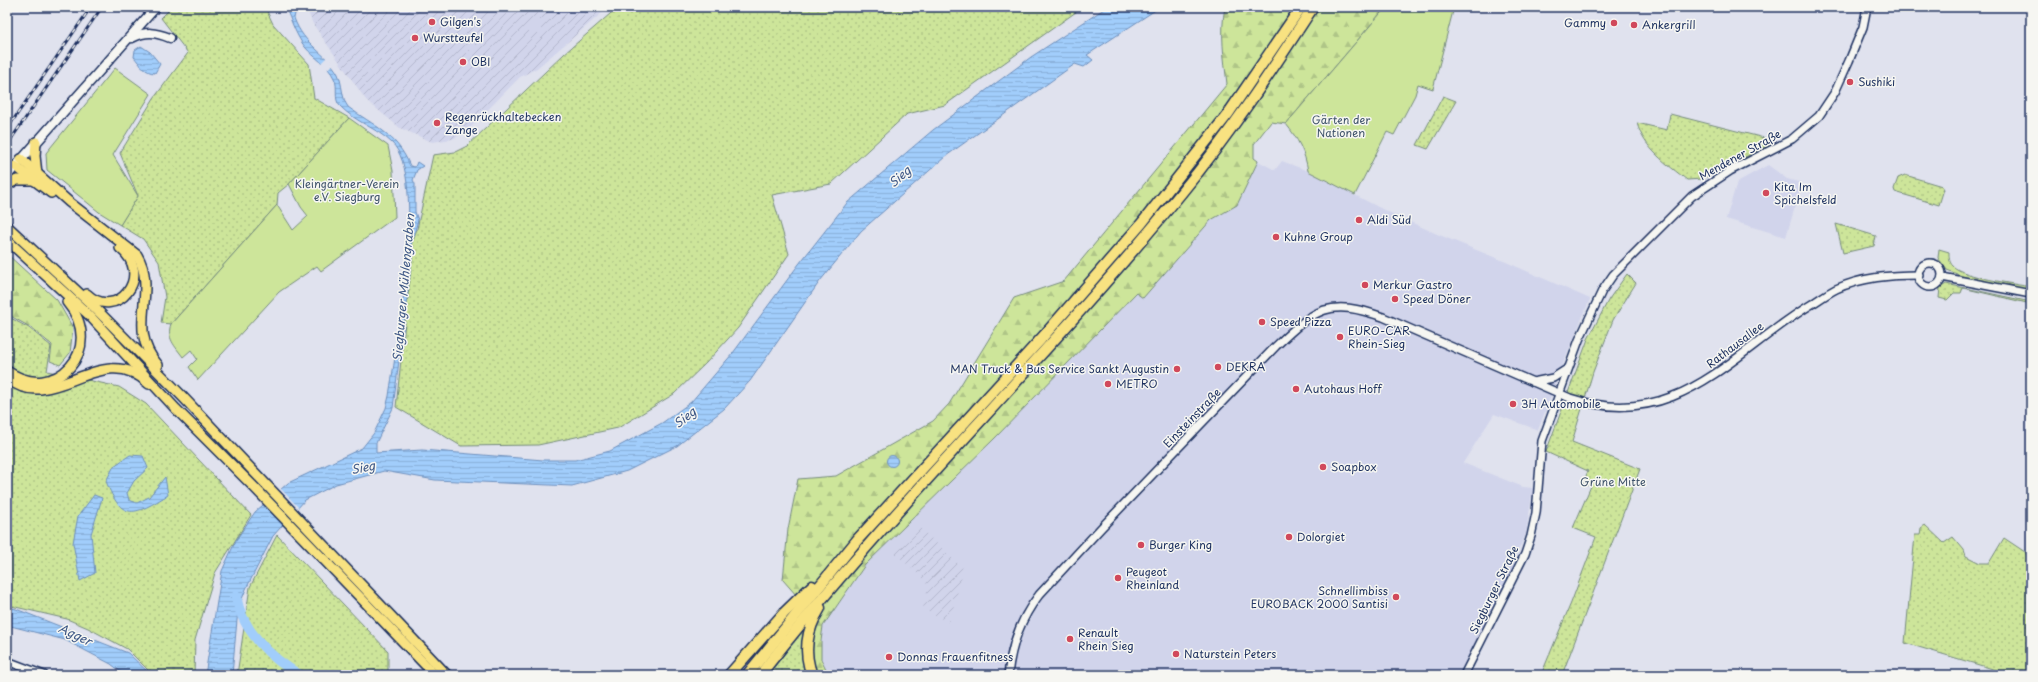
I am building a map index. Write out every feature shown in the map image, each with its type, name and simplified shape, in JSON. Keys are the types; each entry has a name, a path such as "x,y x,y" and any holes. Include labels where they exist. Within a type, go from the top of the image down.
{"highway":[{"path":"728,675 784,613 858,539 1041,339 1142,223 1228,114 1301,7"},
{"path":"760,675 841,576 1094,296 1179,196 1262,86 1313,7"},
{"path":"36,142 34,156 36,177 127,253 134,268 134,277 128,293 113,302 104,302 89,296 74,282 61,276"},
{"path":"18,163 137,255 143,265 146,275 142,321 146,346 154,360 174,382 182,396"},
{"path":"7,185 17,180 36,177"},
{"path":"7,226 61,276 182,396 257,483 420,653 447,675"},
{"path":"7,240 99,326 176,409"},
{"path":"7,371 26,380 50,380 66,372 80,352 82,337 81,325 74,310 49,279"},
{"path":"7,378 19,386 33,390 60,385 104,369 124,370 144,379 257,483"},
{"path":"747,675 858,539"},
{"path":"812,675 807,650 810,629 817,613 841,576"},
{"path":"420,653 435,675"}],"main road":[{"path":"7,176 156,7"},
{"path":"128,40 147,32 157,33 170,38"}],"street":[{"name":"Mendener Straße","path":"1558,394 1567,369 1602,291 1613,275 1663,223 1701,189 1730,171 1792,139 1820,116 1835,92 1849,61 1863,27 1867,7"},
{"path":"1932,264 1941,270 1942,277 1940,282 1931,287 1924,285 1919,275 1923,267 1932,264"},
{"name":"Rathausallee","path":"1558,394 1579,401 1621,407 1641,406 1666,400 1688,391 1712,376 1797,313 1836,289 1864,280 1884,276 1919,275"},
{"path":"1942,277 2031,294"},
{"name":"Einsteinstraße","path":"1008,675 1010,658 1018,631 1032,604 1101,528 1276,346 1299,324 1313,314 1331,307 1359,308 1383,316 1558,394"},
{"path":"1531,382 1544,381 1553,378 1567,369"},
{"name":"Siegburger Straße","path":"1464,675 1525,554 1536,513 1542,441 1558,394"},
{"path":"7,661 44,675"}],"shaded area":[{"path":"306,7 609,7 537,68 520,77 465,133 452,139 432,142 400,128 366,100 313,24"},
{"path":"1258,161 1275,170 1282,161 1308,171 1384,210 1590,299 1538,430 1494,414 1463,463 1523,487 1533,488 1526,534 1516,555 1512,571 1458,675 829,675 821,659 823,626 865,565 995,438 1136,292 1143,298 1211,220 1237,205"},
{"name":"Kita Im Spichelsfeld","path":"1768,165 1787,179 1802,183 1786,237 1726,219 1737,182"},
{"path":"917,525 964,569 949,623 923,608 928,589 926,582 892,550"}],"green space":[{"path":"172,7 265,7 273,24 309,64 314,98 349,118 289,184 278,193 277,205 171,324 161,323 165,297 159,262 143,239 120,225 138,196 120,153 154,98 188,53 161,18"},
{"path":"618,7 1083,7 945,105 907,114 831,184 772,195 789,254 738,328 706,363 674,394 618,428 538,445 461,446 396,407 412,258 411,245 417,229 433,155 455,152 467,146 564,54"},
{"path":"1225,7 1386,7 1286,124 1271,122 1254,144 1254,158 1258,161 1237,205 1211,220 1143,298 1136,293 995,438 865,565 823,626 821,659 829,675 815,675 810,651 817,619 783,580 788,529 798,479 836,476 933,421 949,404 1014,298 1064,281 1227,84 1223,36"},
{"name":"Gärten der Nationen","path":"1386,7 1454,7 1433,89 1418,84 1415,95 1394,135 1387,132 1355,195 1308,171 1300,146 1286,124"},
{"path":"115,68 151,94 113,155 138,196 120,225 99,212 47,170 46,153"},
{"path":"1443,96 1456,101 1428,149 1417,145"},
{"path":"1670,114 1772,140 1773,143 1702,179 1687,180 1657,155 1645,141 1637,123 1667,130"},
{"name":"Kleingärtner-Verein e.V. Siegburg","path":"349,118 388,146 393,171 395,217 321,271 317,266 279,292 198,380 189,367 197,359 191,350 183,357 177,349 170,338 171,324 277,205 293,230 308,216 301,207 289,184"},
{"path":"1905,175 1942,186 1944,189 1939,205 1895,192 1894,189 1898,178"},
{"path":"1836,224 1876,236 1874,246 1843,253"},
{"path":"1939,249 1949,252 1949,258 1953,266 1967,274 1990,280 2031,287 2031,291 1962,276 1947,270 1938,258"},
{"path":"7,254 57,300 73,328 70,353 60,365 50,361 52,345 30,327 7,314"},
{"name":"Grüne Mitte","path":"1627,274 1636,283 1613,320 1593,372 1572,442 1640,469 1562,675 1541,675 1571,603 1596,537 1573,528 1591,486 1583,483 1588,471 1546,452 1588,339 1609,299"},
{"path":"1946,284 2031,302 2031,304 1963,288 1961,293 1954,293 1947,300 1939,298 1940,288"},
{"path":"7,316 29,328 51,346 47,371 119,387 146,404 251,515 215,573 195,640 194,675 153,675 127,649 88,628 67,619 7,605"},
{"path":"1925,525 1944,543 1953,537 1964,550 1966,556 1980,563 1989,563 2004,538 2031,556 2031,675 2013,675 1905,643 1915,535 1920,535 1921,528"},
{"path":"277,535 388,651 388,675 237,675 250,587"},
{"path":"805,628 809,675 768,675"}],"water":[{"name":"Sieg","path":"285,7 292,7 298,28 309,42 333,66 341,82 344,99 348,107 392,138 405,155 410,166 415,167 417,162 423,166 417,170 413,180 415,184 415,212 418,220 411,245 412,258 393,408 376,443 376,453 422,450 543,460 575,460 610,451 662,423 691,402 733,353 799,264 847,203 933,130 1031,57 1107,7 1160,7 1087,55 1093,60 1084,67 1075,64 946,156 861,231 820,281 750,381 724,409 677,446 627,471 572,486 435,480 384,471 336,484 305,500 273,536 246,589 238,609 232,675 205,675 222,571 236,540 255,512 288,483 362,448 374,433 386,408 389,396 403,304 409,225 408,190 402,162 392,143 380,133 346,112 340,106 337,100 334,78 325,65 305,47 296,32"},
{"path":"141,46 150,52 160,64 155,73 151,73 146,70 134,57 135,50"},
{"path":"130,455 143,456 148,468 134,481 127,493 129,500 137,503 149,497 165,477 168,495 147,507 131,511 124,509 118,504 106,481 114,466"},
{"path":"892,455 896,457 898,461 896,465 892,467 888,465 886,461 888,457"},
{"path":"94,495 102,498 91,534 95,573 80,581 73,543 78,516"},
{"name":"Agger","path":"7,607 16,609 128,653 151,675 125,675 111,664 65,640 7,625"}],"pier":[{"path":"327,57 334,64 326,70 320,64"},
{"path":"280,488 300,509 284,526 262,504"}],"waterway":[{"path":"236,596 244,620 259,642 278,660 300,675"}],"railway":[{"path":"7,129 91,7"},
{"path":"7,145 102,7"}],"place":[{"name":"Gilgen's","path":"432,22"},
{"name":"Gammy","path":"1614,23"},
{"name":"Ankergrill","path":"1634,25"},
{"name":"Wurstteufel","path":"415,38"},
{"name":"OBI","path":"463,62"},
{"name":"Sushiki","path":"1850,82"},
{"name":"Regenrückhaltebecken Zange","path":"437,123"},
{"name":"Kita Im Spichelsfeld","path":"1766,193"},
{"name":"Aldi Süd","path":"1359,220"},
{"name":"Kuhne Group","path":"1276,237"},
{"name":"Merkur Gastro","path":"1365,285"},
{"name":"Speed Döner","path":"1395,299"},
{"name":"Speed Pizza","path":"1262,322"},
{"name":"EURO-CAR Rhein-Sieg","path":"1340,337"},
{"name":"DEKRA","path":"1218,367"},
{"name":"MAN Truck & Bus Service Sankt Augustin","path":"1177,369"},
{"name":"METRO","path":"1108,384"},
{"name":"Autohaus Hoff","path":"1296,389"},
{"name":"3H Automobile","path":"1513,404"},
{"name":"Soapbox","path":"1323,467"},
{"name":"Dolorgiet","path":"1289,537"},
{"name":"Burger King","path":"1141,545"},
{"name":"Peugeot Rheinland","path":"1118,578"},
{"name":"Schnellimbiss EUROBACK 2000 Santisi","path":"1396,597"},
{"name":"Renault Rhein Sieg","path":"1070,639"},
{"name":"Naturstein Peters","path":"1176,654"},
{"name":"Donnas Frauenfitness","path":"889,657"}],"water label":[{"name":"Siegburger Mühlengraben","path":"404,288"}]}
